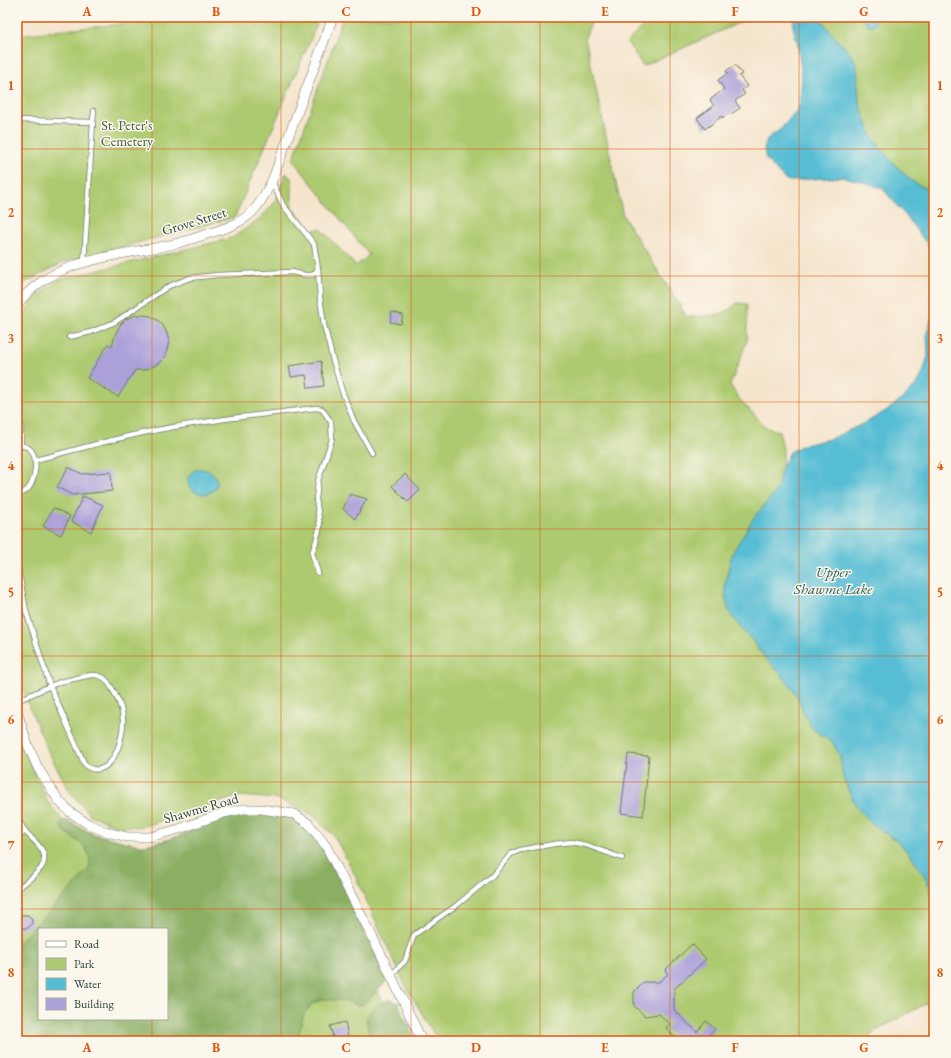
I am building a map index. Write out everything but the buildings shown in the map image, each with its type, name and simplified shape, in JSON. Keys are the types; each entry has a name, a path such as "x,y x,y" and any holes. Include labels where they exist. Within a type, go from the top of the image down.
{"street":[{"name":"Grove Street","path":"17,305 35,285 53,274 84,262 178,243 224,229 243,220 256,209 266,194 272,180 332,17"},
{"name":"Shawme Road","path":"17,711 27,743 38,768 59,801 70,812 88,824 107,832 127,837 150,837 179,829 224,813 243,809 261,809 294,814 309,824 326,846 379,950 422,1041"}],"lane":[{"path":"84,262 94,111"},
{"path":"17,120 93,122"},
{"path":"272,180 283,205 314,244 324,325 332,357 342,391 354,421 372,453"},
{"path":"69,337 90,332 115,322 169,286 190,278 217,275 292,272 313,275 318,269"},
{"path":"35,460 142,433 186,425 234,417 316,408 322,409 330,422 332,439 318,480 316,499 320,526 312,553 318,573"},
{"path":"17,493 21,494 28,490 35,471 35,456 30,448 19,446 22,426"},
{"path":"17,563 26,611 50,686 84,763 87,767 97,770 108,766 122,734 123,713 120,702 104,677 91,675 60,682 50,686 17,700"},
{"path":"17,817 25,831 41,848 44,854 44,859 40,869 17,889"},
{"path":"17,838 25,831"},
{"path":"390,975 406,960 414,935 457,905 492,876 511,854 520,850 571,842 586,845 622,858"}],"green space":[{"name":"St. Peter's Cemetery","path":"184,17 285,17 317,24 235,217 64,262 17,287 17,35"},
{"path":"343,17 594,17 585,37 623,216 687,317 720,314 737,303 747,304 747,341 730,385 741,401 767,428 779,431 783,449 782,482 729,566 725,585 726,600 740,627 766,659 782,675 798,697 805,716 813,729 833,743 840,756 843,778 859,810 877,828 898,841 914,860 926,878 934,897 934,999 870,1034 871,1041 438,1041 404,983 353,871 334,836 311,814 278,799 239,796 141,827 117,826 90,815 70,792 50,755 28,704 17,664 17,330 32,300 58,280 232,238 261,218 274,203 286,173 292,179 292,207 312,230 321,229 356,266 369,255 293,160"},
{"path":"652,17 752,17 643,66 627,42"},
{"path":"819,17 863,17 868,25 875,25 876,17 934,17 934,193 912,181 891,161 872,137 859,102 856,66 849,51 838,41"},
{"path":"17,734 48,802 70,830 133,847 178,837 371,979 405,1041 17,1041"},
{"path":"244,813 263,814 296,820 314,836 335,870 385,973 385,983 364,1004 360,1005 347,1001 323,999 312,1004 304,1014 297,1041 17,1041 17,944 74,886 89,868 90,857 85,847 62,829 61,824 63,821 68,821 97,835 139,845 155,844 230,816"},
{"path":"389,1000 398,1003 415,1041 371,1041 367,1021 368,1015 376,1006"}],"water":[{"path":"794,17 819,17 838,41 849,51 857,66 859,102 872,137 891,161 912,181 934,193 934,253 906,216 882,188 844,177 791,181 784,179 766,159 764,149 767,139 781,129 798,109 800,101 802,78 798,46 793,26"},
{"path":"863,17 876,17 875,25 868,25"},
{"name":"Upper Shawme Lake","path":"934,312 934,897 926,878 914,860 898,841 877,828 859,810 843,778 840,756 833,743 813,729 805,716 798,697 782,675 766,659 730,614 726,600 725,584 732,554 754,517 777,488 781,470 790,452 803,445 830,439 867,422 889,409 917,384 923,373 928,356 927,333"},
{"path":"197,469 206,470 214,474 217,481 215,489 209,493 203,494 192,489 188,485 190,474"}]}
